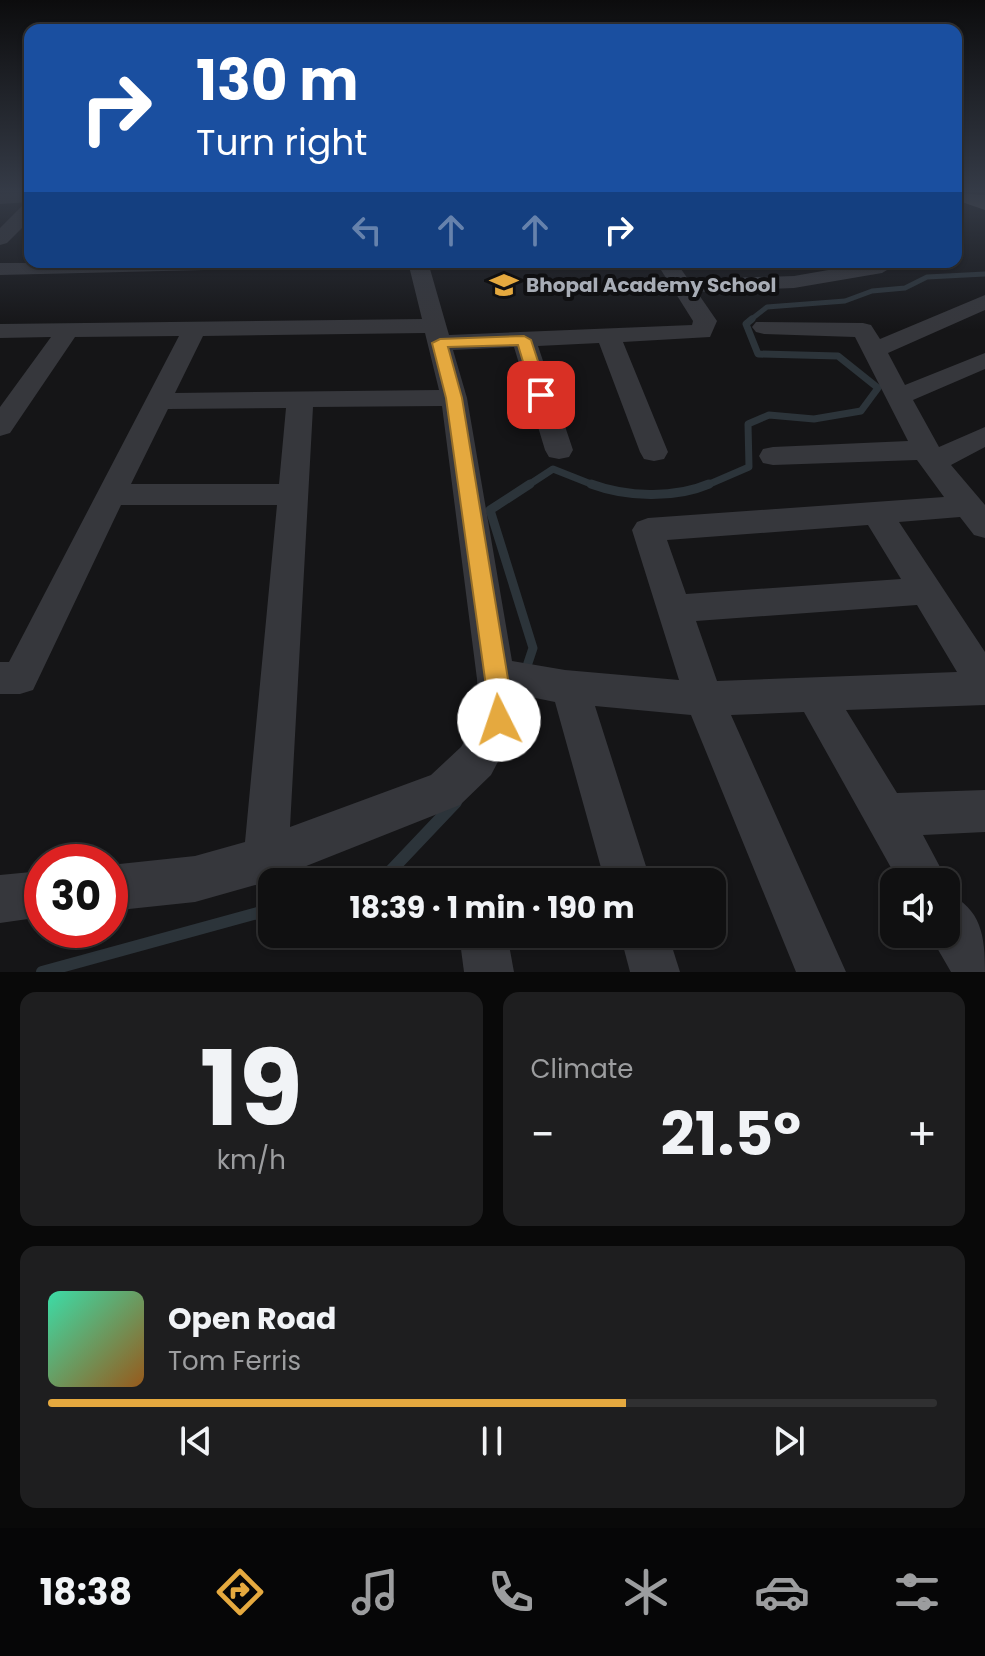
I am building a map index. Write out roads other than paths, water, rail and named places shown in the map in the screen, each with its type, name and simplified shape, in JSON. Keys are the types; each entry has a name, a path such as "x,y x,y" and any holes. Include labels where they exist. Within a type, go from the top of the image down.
{"street":[{"path":"0,269 41,268"},
{"path":"128,886 195,879 266,859 445,790 476,761 499,720 504,678 454,398 420,268"},
{"path":"0,331 194,329 524,340 702,332 706,328 705,321 670,268"},
{"path":"682,286 794,282 876,268"},
{"path":"875,350 985,302"},
{"path":"764,327 863,330 930,456 976,517"},
{"path":"0,678 20,678 194,329"},
{"path":"0,427 68,330"},
{"path":"609,337 654,452"},
{"path":"524,340 559,450"},
{"path":"898,397 985,360"},
{"path":"158,401 454,398"},
{"path":"266,859 300,399"},
{"path":"773,456 930,456 985,436"},
{"path":"111,495 293,494"},
{"path":"504,678 704,699 985,686 877,514"},
{"path":"821,972 704,699 648,530 877,514 976,517"},
{"path":"674,609 926,591"},
{"path":"568,687 624,868"},
{"path":"815,695 917,868"},
{"path":"885,815 985,811"},
{"path":"0,899 24,896"},
{"path":"960,940 979,972"},
{"path":"485,948 489,972"},
{"path":"648,948 655,972"}],"waterway":[{"path":"749,321 767,307 845,301 872,291 905,288 927,277 985,274"},
{"path":"705,486 749,467 748,424 769,415 814,419 861,411 878,388 838,356 758,354 746,324 752,319"},
{"path":"527,486 553,469 596,486"},
{"path":"525,672 533,648 490,510 530,484"},
{"path":"591,484 634,494 666,494 709,484"},
{"path":"393,868 456,802"},
{"path":"42,972 258,913"}],"place":[{"name":"Bhopal Academy School","path":"504,285"}]}
